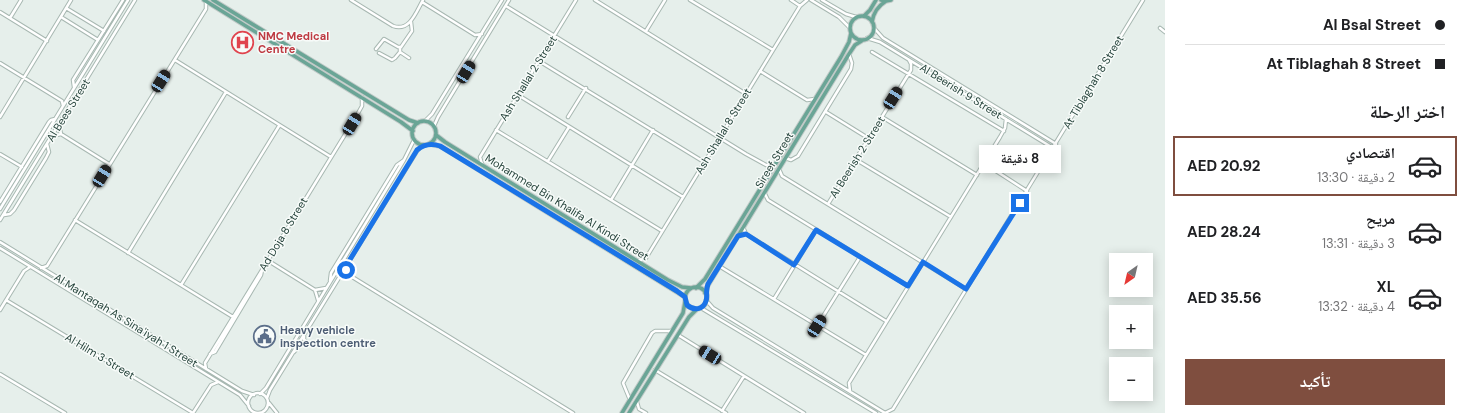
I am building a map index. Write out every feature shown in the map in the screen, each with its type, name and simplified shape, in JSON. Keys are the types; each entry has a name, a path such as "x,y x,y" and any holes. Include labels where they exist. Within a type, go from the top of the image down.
{"main road":[{"path":"205,0 370,102 408,126 413,131"},
{"path":"212,0 409,120 418,123 425,121 432,124 436,135 430,144 423,145 414,140 413,131 418,123"},
{"path":"864,16 876,0"},
{"path":"881,0 891,0"},
{"path":"872,22 873,16 886,1"},
{"path":"864,16 869,18 872,22 874,28 870,36 865,39 856,38 851,34 851,22 856,17 864,16"},
{"name":"Sireef Street","path":"696,288 704,279 848,45 851,34"},
{"name":"Sireef Street","path":"705,293 708,284 849,54 855,45 865,39"},
{"name":"Mohammed Bin Khalifa Al Kindi Street","path":"436,135 482,165 676,284 691,288"},
{"name":"Mohammed Bin Khalifa Al Kindi Street","path":"430,144 440,146 685,297"},
{"path":"622,413 683,313 685,297 691,288 700,288 705,293 706,300 704,306 688,317 630,412"},
{"path":"685,302 690,308 699,308"}],"street":[{"path":"10,18 22,0"},
{"path":"0,117 72,0"},
{"path":"74,87 73,80 123,0"},
{"name":"Al Bees Street","path":"0,209 128,0"},
{"name":"Al Bees Street","path":"0,220 135,0"},
{"path":"205,0 206,9"},
{"path":"351,0 393,26 398,27 407,25 411,21 423,1 476,35 482,34"},
{"path":"425,121 432,114 502,0"},
{"path":"434,126 509,0"},
{"name":"Ash Shallal 2 Street","path":"480,157 576,0"},
{"path":"594,0 746,94"},
{"path":"646,31 665,0"},
{"path":"690,0 773,50"},
{"path":"790,0 800,5"},
{"name":"Ash Shallal 8 Street","path":"646,258 802,0"},
{"name":"Ash Shallal 8 Street","path":"800,5 807,0"},
{"path":"811,0 839,17 850,28"},
{"path":"822,0 846,14 856,17"},
{"name":"At Tiblaghah 8 Street","path":"886,413 893,409 1143,0"},
{"path":"41,268 47,266 206,9 214,6"},
{"path":"506,6 719,138 766,165 771,166 775,164"},
{"path":"66,8 104,31"},
{"path":"0,12 47,40"},
{"path":"61,17 98,40"},
{"path":"379,53 392,60 395,58 411,32 411,21"},
{"path":"407,25 412,27"},
{"name":"Al Beerish 9 Street","path":"874,28 883,38 1056,144"},
{"path":"1160,28 1165,32"},
{"path":"476,35 477,41"},
{"path":"376,49 384,39 400,48"},
{"name":"Al Beerish 9 Street","path":"865,39 880,42 1053,148"},
{"path":"400,52 409,58"},
{"path":"872,52 1004,129"},
{"path":"785,158 791,160 798,156 826,112 851,69 852,64 849,54"},
{"path":"908,59 911,64 911,70 920,67"},
{"path":"174,60 330,157"},
{"path":"539,61 586,88 704,162"},
{"path":"0,63 62,101 63,106"},
{"name":"Al Beerish 2 Street","path":"828,204 911,70"},
{"path":"760,71 807,100 810,107"},
{"path":"568,118 586,88"},
{"path":"128,252 226,92"},
{"path":"518,95 683,196"},
{"path":"361,97 362,106 370,102"},
{"path":"62,101 67,98"},
{"path":"807,100 815,99"},
{"name":"Ad Doja 8 Street","path":"205,362 362,106"},
{"path":"826,112 868,138"},
{"path":"882,117 977,175"},
{"path":"0,202 49,122 56,119"},
{"path":"850,391 850,383 866,355 977,175 1004,129 1006,119"},
{"path":"59,124 60,134 109,164"},
{"path":"1004,129 1014,124"},
{"path":"181,285 279,126"},
{"path":"548,161 570,126"},
{"path":"496,130 662,231"},
{"path":"611,200 653,130"},
{"path":"51,137 60,134"},
{"path":"249,413 249,400 254,395 260,394 266,388 404,160 414,140"},
{"path":"3,215 10,214 14,210 46,158 48,153 47,144"},
{"path":"250,407 254,412 261,413 266,408 270,390 417,150 423,145"},
{"path":"0,154 22,167"},
{"path":"473,159 480,157 482,165"},
{"path":"855,159 951,217"},
{"path":"766,165 770,172"},
{"path":"778,169 782,176 966,289"},
{"path":"996,171 1027,191"},
{"path":"774,177 782,176"},
{"path":"764,192 768,200 908,286"},
{"path":"759,201 768,200"},
{"path":"75,220 233,317"},
{"path":"743,227 746,234 886,321"},
{"path":"774,299 816,230"},
{"path":"738,236 746,234"},
{"name":"Al Mantaqah As Sina'iyah 1 Street","path":"0,242 242,392 254,395"},
{"name":"Al Mantaqah As Sina'iyah 1 Street","path":"0,248 240,395 250,407"},
{"path":"817,326 860,257"},
{"path":"638,261 646,258 646,262 649,267"},
{"path":"267,260 315,290 326,288"},
{"path":"24,262 24,271"},
{"path":"47,266 50,273"},
{"path":"346,266 349,275 573,413"},
{"path":"719,266 866,355"},
{"path":"0,310 24,271 31,267"},
{"path":"210,354 215,352 261,276 262,269"},
{"path":"339,278 349,275"},
{"path":"315,290 318,301"},
{"name":"Al Hilm 3 Street","path":"6,300 193,413"},
{"path":"706,300 713,308 886,413"},
{"path":"22,309 25,305"},
{"path":"699,308 876,413"},
{"path":"630,400 623,381 636,358 652,333 655,331 672,331"},
{"path":"292,354 300,345 306,343 304,339 305,332"},
{"path":"677,335 801,412"},
{"path":"198,364 205,362 206,370"},
{"path":"655,370 726,413"},
{"path":"0,374 65,413"},
{"path":"722,411 744,376"},
{"path":"193,413 210,385 210,377"},
{"path":"210,385 218,382"},
{"path":"842,386 850,383"},
{"path":"260,394 267,400 277,413"},
{"path":"636,401 639,409 646,413"},
{"path":"630,412 639,409"}],"place":[{"name":"NMC Medical Centre","path":"243,42"},
{"name":"Heavy vehicle inspection centre","path":"264,336"}],"route":[{"path":"346,270 346,266 360,242 417,150 423,145 430,144 440,146 677,291 685,297 685,302 690,308 693,309 699,309 704,306 706,300 705,293 708,284 738,236 743,234 746,234 794,265 816,230 908,286 923,262 966,289 1020,203"}]}
